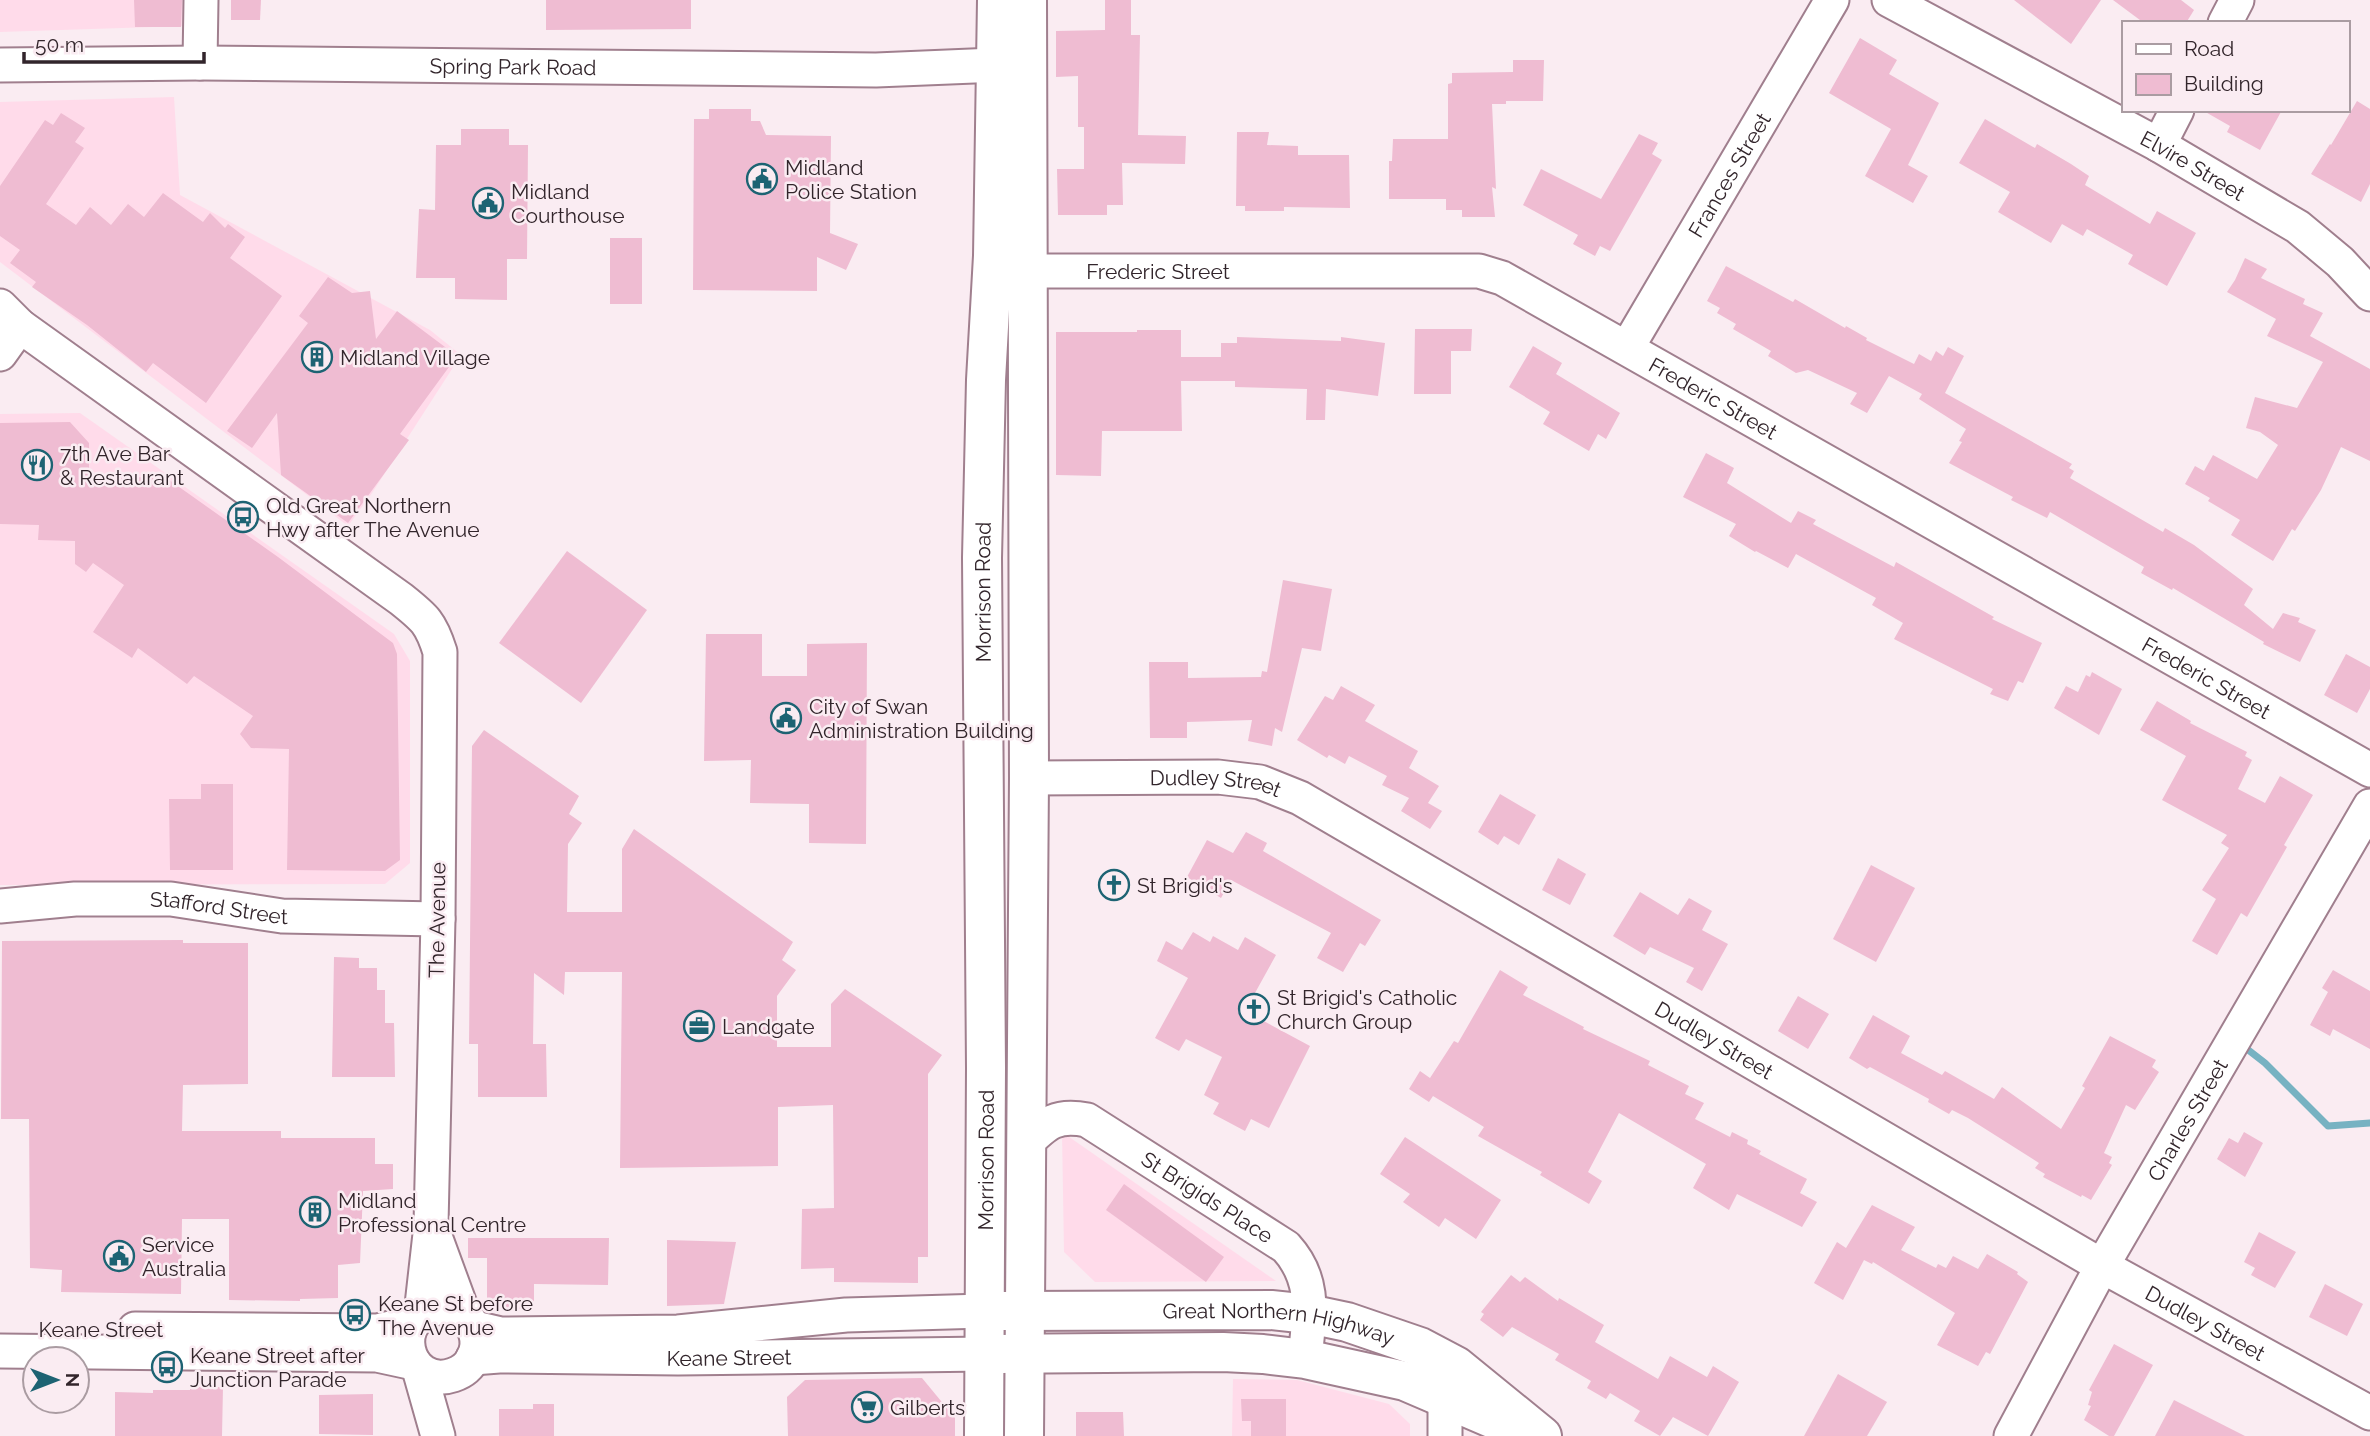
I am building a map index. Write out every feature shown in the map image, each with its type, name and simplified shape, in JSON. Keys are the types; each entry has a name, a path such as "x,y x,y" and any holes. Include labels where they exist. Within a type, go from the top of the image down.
{"main road":[{"name":"Morrison Road","path":"997,0 1011,65 1029,271 1024,1436"},
{"name":"Morrison Road","path":"984,1436 986,1068 982,558 991,272 1011,65 1027,0"},
{"name":"Great Northern Highway","path":"984,1311 1271,1310 1347,1322 1420,1347 1451,1382 1533,1436"},
{"name":"Great Northern Highway","path":"985,1354 1223,1352 1305,1359 1405,1381 1451,1382 1542,1436"}],"street":[{"path":"200,62 201,0"},
{"name":"Frances Street","path":"1627,348 1832,0"},
{"name":"Elvire Street","path":"1889,0 2159,145 2298,228 2340,262 2370,294"},
{"path":"2226,21 2237,0"},
{"name":"Spring Park Road","path":"0,65 200,62 876,70 1011,65"},
{"path":"2159,145 2176,112"},
{"name":"Frederic Street","path":"991,272 1479,271 1502,278 2370,770"},
{"path":"0,354 10,316"},
{"name":"The Avenue","path":"10,316 425,618 434,634 440,652 438,919 431,1225 416,1318"},
{"name":"Dudley Street","path":"1028,778 1218,777 1260,782 1300,798 2102,1266 2370,1413"},
{"name":"Charles Street","path":"2011,1436 2102,1266 2370,806"},
{"name":"Stafford Street","path":"0,906 28,905 59,899 171,899 282,916 438,919"},
{"name":"St Brigids Place","path":"1026,1143 1053,1121 1070,1116 1087,1120 1286,1247 1299,1261 1307,1284 1309,1314 1305,1359"},
{"name":"The Avenue","path":"431,1225 467,1342"},
{"path":"438,1436 417,1366 407,1344 416,1318 432,1308 445,1307 467,1342 447,1436"},
{"name":"Keane Street","path":"467,1342 501,1334 678,1332 846,1315 984,1311"},
{"name":"Keane Street","path":"0,1329 377,1331 416,1318"},
{"path":"417,1366 426,1373 441,1377 467,1342"},
{"name":"Keane Street","path":"467,1342 499,1356 691,1358 985,1354"},
{"name":"Keane Street","path":"0,1351 377,1356 417,1366"},
{"path":"1445,1436 1451,1382"}],"shaded area":[{"path":"0,0 184,0 183,26 0,32"},
{"path":"174,97 180,195 430,330 461,355 348,526 0,262 0,102"},
{"path":"80,413 394,634 410,661 410,863 385,884 0,885 0,414"},
{"path":"1062,1132 1276,1281 1095,1282 1064,1252"},
{"path":"1233,1379 1297,1380 1389,1404 1410,1424 1410,1436 1232,1436"}],"building":[{"path":"134,0 182,0 181,27 135,27"},
{"path":"231,0 261,0 260,20 231,20"},
{"path":"546,0 691,0 691,29 546,30"},
{"path":"1105,0 1131,0 1131,35 1140,35 1138,135 1186,136 1185,164 1122,163 1123,205 1107,205 1107,215 1058,215 1057,169 1084,169 1084,127 1078,127 1078,76 1056,77 1056,31 1105,30"},
{"path":"2014,0 2101,0 2071,44"},
{"path":"2113,0 2181,0 2194,10 2187,21 2141,21"},
{"path":"1860,38 1897,60 1889,74 1939,103 1908,165 1928,176 1913,203 1865,176 1891,129 1829,93"},
{"path":"1513,60 1544,60 1543,101 1506,101 1506,104 1492,104 1496,189 1492,187 1495,217 1462,217 1462,210 1446,210 1446,199 1389,199 1389,161 1392,161 1393,139 1448,139 1448,84 1452,83 1452,73 1513,72"},
{"path":"2357,101 2370,109 2370,184 2361,202 2311,174"},
{"name":"Midland Police Station","path":"709,109 751,109 751,121 760,121 766,135 831,136 830,233 858,244 846,270 817,257 817,291 693,290 694,119 709,119"},
{"path":"2206,112 2281,112 2260,150 2227,132 2230,126"},
{"path":"61,113 85,128 75,142 84,148 46,204 76,225 90,207 111,225 128,204 144,217 163,193 203,222 210,213 225,228 228,224 245,237 230,258 282,296 206,403 153,363 146,372 87,325 32,287 36,282 10,263 20,250 0,236 0,186 45,120 53,125"},
{"path":"1985,119 2035,148 2037,144 2071,164 2089,176 2085,185 2150,224 2157,211 2196,233 2167,286 2128,264 2133,255 2087,229 2083,236 2062,224 2051,243 1998,212 2010,192 1959,163"},
{"path":"461,129 509,129 509,145 528,145 527,259 507,259 507,300 455,299 455,278 416,278 419,209 435,210 436,145 461,145"},
{"path":"1237,132 1269,132 1267,145 1298,146 1298,155 1349,155 1350,208 1284,207 1284,211 1245,211 1245,206 1236,206"},
{"path":"1639,134 1658,143 1652,154 1662,160 1610,251 1600,246 1595,256 1573,244 1578,235 1523,205 1541,169 1601,199"},
{"path":"610,238 642,238 642,304 610,304"},
{"path":"2245,258 2267,269 2261,278 2305,299 2303,304 2323,313 2310,336 2370,369 2370,461 2341,447 2321,490 2295,531 2292,529 2273,561 2231,535 2240,520 2185,484 2195,466 2204,471 2213,455 2257,479 2278,445 2260,432 2246,428 2255,397 2297,408 2323,362 2267,336 2276,319 2227,292"},
{"path":"1726,266 1793,302 1795,299 1914,364 1919,354 1931,361 1936,351 1943,356 1948,347 1964,356 1945,393 2072,464 2069,468 2074,471 2070,478 2163,532 2165,528 2194,545 2253,589 2244,605 2273,629 2283,613 2300,618 2298,622 2316,630 2300,662 2263,644 2264,642 2173,588 2172,590 2141,573 2144,567 2050,512 2047,518 1949,463 1962,442 1959,441 1966,429 1919,399 1922,394 1889,376 1867,413 1850,404 1857,393 1808,370 1796,373 1768,356 1771,351 1733,329 1736,324 1717,313 1720,308 1707,301"},
{"path":"328,277 352,293 370,291 376,339 397,311 457,356 400,434 409,440 348,523 281,475 277,413 252,448 227,431 308,323 299,316"},
{"path":"1415,329 1472,329 1471,351 1451,351 1451,394 1414,394"},
{"path":"1181,330 1181,357 1221,357 1221,343 1237,343 1237,337 1341,341 1341,337 1385,343 1378,396 1326,389 1325,420 1306,420 1307,389 1235,387 1235,381 1181,381 1182,431 1102,431 1101,476 1056,475 1056,332"},
{"path":"1533,346 1562,363 1556,374 1620,413 1606,439 1598,434 1589,451 1543,424 1550,412 1509,387"},
{"path":"70,422 89,443 89,478 155,477 158,472 393,643 397,654 400,860 385,871 287,870 289,749 251,748 240,734 253,716 194,676 187,684 138,648 132,658 93,632 124,585 93,563 86,572 75,564 75,541 38,540 39,525 0,524 0,423"},
{"path":"1706,453 1734,468 1727,483 1791,523 1798,511 1816,520 1813,524 1894,567 1896,562 1994,617 1992,619 2042,643 2023,683 2018,681 2008,701 1990,694 1993,689 1894,639 1903,623 1872,605 1876,598 1796,554 1788,568 1729,536 1736,524 1683,497"},
{"path":"567,551 647,610 581,703 499,643"},
{"path":"1283,580 1332,589 1321,651 1302,648 1282,732 1275,728 1272,746 1248,741 1252,720 1187,722 1187,738 1150,738 1149,662 1188,662 1188,678 1261,677 1262,671 1267,672"},
{"name":"City of Swan Administration Building","path":"706,634 762,634 762,676 807,676 807,644 867,643 866,844 809,843 809,804 750,803 751,760 704,761"},
{"path":"2346,654 2370,667 2370,689 2357,713 2324,695"},
{"path":"2092,672 2122,689 2099,735 2054,708 2066,686 2078,692 2086,675 2090,677"},
{"path":"1341,686 1375,705 1365,721 1418,751 1409,768 1439,786 1428,803 1442,811 1430,829 1401,811 1409,798 1382,785 1387,776 1349,756 1345,764 1329,755 1327,758 1297,740 1325,696 1333,700"},
{"path":"2157,701 2191,721 2190,723 2247,752 2245,756 2252,760 2238,789 2265,803 2280,776 2313,795 2247,917 2241,913 2217,955 2192,941 2216,899 2202,890 2229,848 2221,843 2227,835 2162,800 2186,756 2140,730"},
{"name":"Landgate","path":"484,730 579,796 569,814 582,823 568,844 567,912 622,912 622,849 634,829 793,942 782,960 796,970 777,996 777,1047 831,1047 831,1004 845,989 942,1055 928,1074 928,1257 918,1257 918,1283 834,1282 834,1268 801,1269 802,1209 834,1208 833,1105 778,1107 778,1166 620,1168 622,972 565,972 564,995 534,973 533,1044 546,1044 547,1097 478,1097 478,1044 469,1044 472,746"},
{"path":"201,784 233,784 233,870 170,870 169,799 201,799"},
{"path":"1500,794 1536,815 1519,845 1504,836 1498,845 1478,832"},
{"path":"1246,832 1267,843 1263,851 1381,920 1365,946 1360,943 1343,972 1317,958 1331,933 1231,880 1221,898 1187,877 1207,840 1233,853"},
{"path":"1558,858 1586,874 1570,905 1542,890"},
{"path":"1871,865 1915,888 1876,962 1833,939"},
{"path":"1640,892 1678,915 1689,898 1712,911 1702,930 1728,944 1702,991 1686,982 1694,968 1650,947 1645,955 1613,936"},
{"path":"1193,932 1210,942 1213,936 1238,950 1245,937 1276,955 1245,1011 1310,1046 1269,1128 1251,1119 1245,1131 1213,1114 1219,1103 1204,1095 1222,1057 1186,1039 1179,1051 1155,1038 1188,978 1157,961 1166,941 1182,950"},
{"path":"183,940 183,943 248,943 248,1084 183,1085 182,1131 281,1131 281,1138 375,1138 375,1164 393,1164 393,1189 363,1191 360,1263 338,1265 338,1298 300,1301 229,1300 229,1219 182,1219 181,1294 61,1292 62,1270 30,1268 29,1119 1,1119 2,941"},
{"path":"334,957 359,958 359,968 377,968 377,990 385,990 385,1023 394,1023 395,1077 332,1077"},
{"path":"1500,970 1528,987 1523,995 1584,1027 1583,1029 1650,1061 1648,1065 1689,1086 1685,1094 1704,1103 1695,1119 1730,1137 1732,1132 1748,1140 1747,1144 1761,1151 1759,1154 1807,1179 1800,1193 1817,1202 1802,1227 1737,1194 1729,1210 1693,1188 1706,1164 1619,1113 1588,1172 1602,1181 1589,1204 1540,1175 1542,1172 1478,1136 1484,1127 1433,1096 1429,1102 1409,1089 1420,1071 1430,1078 1454,1041 1458,1043"},
{"path":"2333,970 2370,991 2370,1049 2333,1029 2330,1036 2310,1025 2328,992 2322,988"},
{"path":"1798,996 1829,1014 1808,1049 1778,1031"},
{"path":"1873,1015 1910,1036 1901,1053 1942,1075 1945,1071 1994,1099 2002,1087 2061,1129 2085,1088 2082,1086 2110,1036 2156,1060 2152,1067 2159,1072 2135,1110 2126,1105 2104,1153 2112,1157 2109,1163 2112,1165 2091,1200 2043,1177 2045,1174 2035,1168 2039,1163 1968,1118 1952,1110 1949,1114 1928,1102 1929,1099 1849,1058"},
{"path":"2244,1132 2263,1143 2245,1177 2217,1159 2229,1138 2238,1143"},
{"path":"1405,1137 1501,1200 1476,1239 1445,1218 1439,1227 1403,1202 1410,1194 1380,1174"},
{"path":"1124,1184 1224,1257 1206,1282 1106,1210"},
{"path":"1872,1205 1915,1227 1901,1250 1936,1268 1938,1264 1946,1268 1953,1256 1978,1269 1987,1254 2018,1272 2017,1274 2028,1282 1990,1354 1986,1352 1978,1366 1937,1345 1955,1313 1873,1262 1872,1264 1864,1260 1843,1300 1814,1283 1837,1242 1846,1248"},
{"path":"2259,1232 2296,1252 2275,1288 2251,1275 2255,1268 2244,1262"},
{"path":"468,1238 609,1238 608,1285 534,1284 534,1309 487,1308 487,1258 468,1258"},
{"path":"667,1240 736,1242 724,1304 667,1306"},
{"path":"1511,1275 1520,1282 1525,1277 1558,1301 1559,1298 1604,1325 1595,1342 1658,1379 1670,1356 1707,1377 1713,1366 1739,1382 1708,1436 1673,1417 1660,1436 1634,1421 1640,1411 1610,1393 1606,1399 1587,1388 1591,1381 1555,1360 1559,1354 1512,1327 1503,1337 1480,1320 1484,1314 1481,1312"},
{"path":"2325,1284 2363,1304 2347,1336 2309,1317"},
{"path":"2114,1344 2153,1365 2114,1436 2109,1436 2084,1420 2091,1406 2088,1405 2092,1392 2089,1390"},
{"path":"1838,1374 1887,1402 1867,1436 1804,1436"},
{"name":"Gilberts","path":"922,1378 955,1418 955,1436 788,1436 787,1397 805,1380"},
{"path":"190,1387 223,1387 222,1436 115,1436 115,1392 153,1393 153,1390 190,1390"},
{"path":"373,1394 373,1435 319,1434 319,1395"},
{"path":"1241,1399 1286,1399 1286,1436 1251,1436 1251,1421 1242,1421"},
{"path":"2174,1400 2245,1436 2155,1436"},
{"path":"533,1404 554,1404 554,1436 499,1436 499,1409 533,1409"},
{"path":"1076,1412 1123,1412 1124,1436 1076,1436"}],"waterway":[{"path":"2247,1049 2265,1063 2328,1126 2370,1123"}],"place":[{"name":"Midland Police Station","path":"762,179"},
{"name":"Midland Courthouse","path":"488,203"},
{"name":"Midland Village","path":"317,357"},
{"name":"7th Ave Bar & Restaurant","path":"37,465"},
{"name":"Old Great Northern Hwy after The Avenue","path":"243,517"},
{"name":"City of Swan Administration Building","path":"786,718"},
{"name":"St Brigid's","path":"1114,885"},
{"name":"St Brigid's Catholic Church Group","path":"1254,1009"},
{"name":"Landgate","path":"699,1026"},
{"name":"Midland Professional Centre","path":"315,1212"},
{"name":"Service Australia","path":"119,1256"},
{"name":"Keane St before The Avenue","path":"355,1315"},
{"name":"Keane Street after Junction Parade","path":"167,1367"},
{"name":"Gilberts","path":"867,1407"}]}
